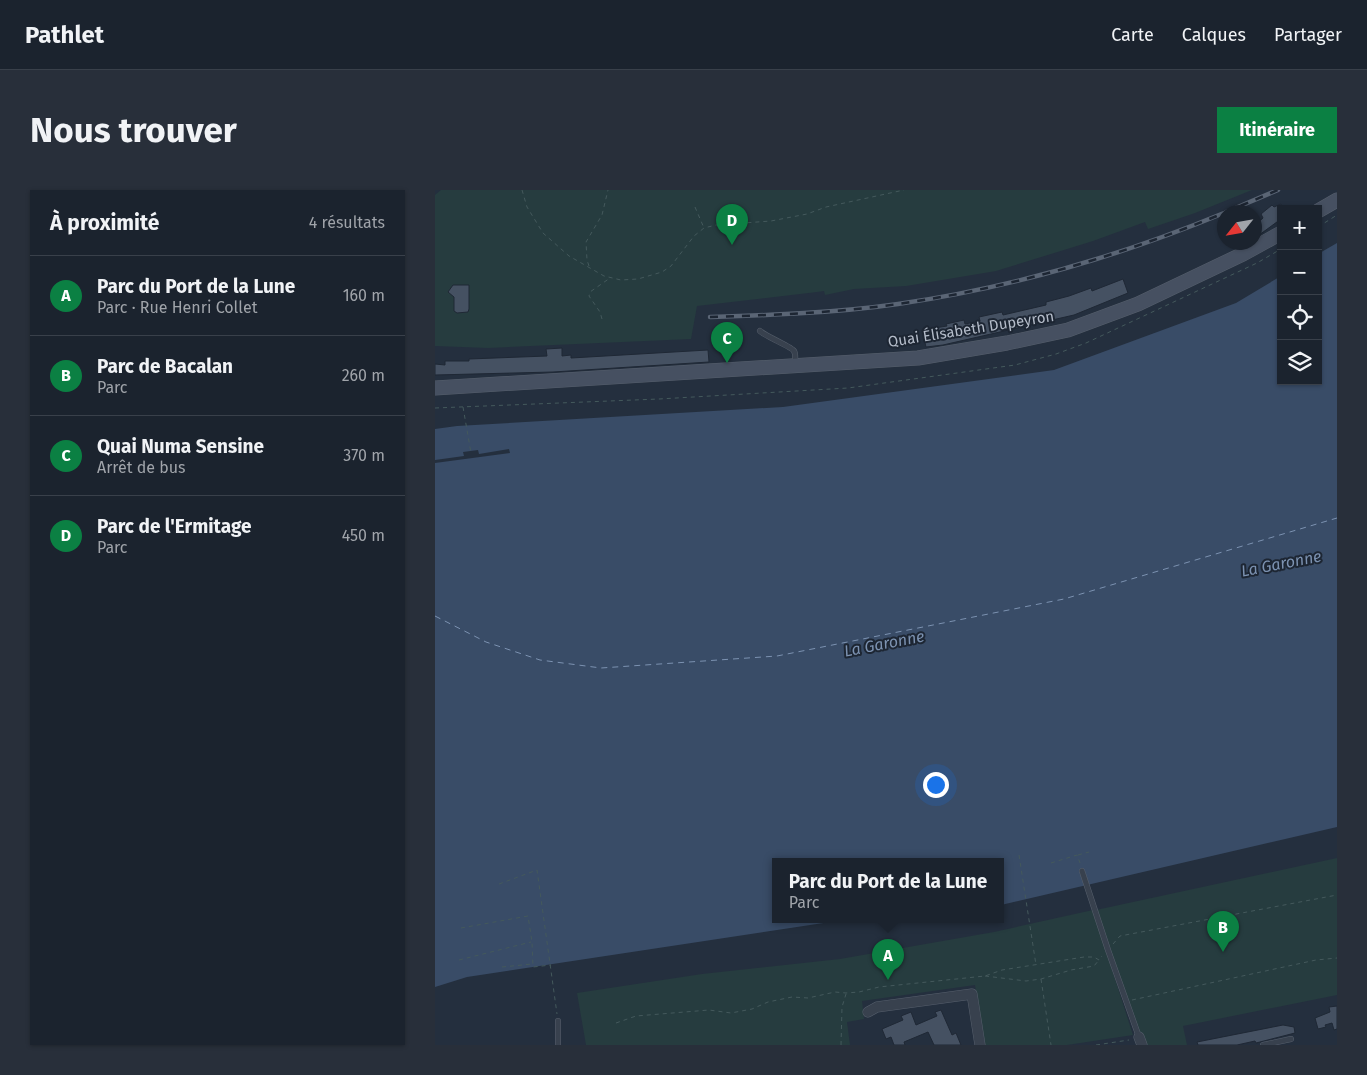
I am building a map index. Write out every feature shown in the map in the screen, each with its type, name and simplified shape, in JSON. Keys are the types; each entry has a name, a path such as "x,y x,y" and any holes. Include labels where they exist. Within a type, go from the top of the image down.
{"main road":[{"path":"1322,209 1337,200"},
{"name":"Quai Élisabeth Dupeyron","path":"435,388 918,358 1007,343 1068,330 1153,297 1195,275 1243,254 1277,235"}],"street":[{"path":"868,1012 877,1007 972,994 980,1045"}],"lane":[{"path":"760,331 792,349 795,352 796,366"},
{"path":"1082,871 1141,1041"},
{"path":"558,1020 558,1045"},
{"path":"1263,1045 1291,1039"}],"path":[{"path":"522,190 527,207 543,233 569,256 611,278 621,280 638,279 662,272 671,266 695,236 704,228 716,225 771,221 904,190"},
{"path":"590,268 587,260 586,242 603,215 607,190"},
{"path":"695,207 704,228"},
{"path":"1322,224 1337,215"},
{"path":"435,408 848,388 1015,364 1056,354 1086,343 1257,263 1279,250"},
{"path":"602,320 600,312 589,296 591,292 611,278"},
{"path":"463,407 471,453"},
{"path":"1051,863 1089,852"},
{"path":"1019,855 1036,965"},
{"path":"1077,855 1082,871"},
{"path":"499,884 537,870 558,1020"},
{"path":"616,1023 636,1016 709,1010 731,1012 751,1009 769,1002 792,998 808,998 835,992 846,993 888,986 985,976 1026,981 1041,979 1071,970 1095,966 1120,936 1337,895"},
{"path":"461,928 528,916 533,968 551,965"},
{"path":"459,960 532,942"},
{"path":"985,976 1002,970 1084,957 1094,957 1099,960"},
{"path":"1128,1001 1316,960 1337,958"},
{"path":"502,967 532,964"},
{"path":"1041,979 1051,1045"},
{"path":"841,1045 842,1007 846,993"},
{"path":"1096,1045 1127,1040 1141,1041"},
{"path":"1127,1040 1128,1045"}],"green space":[{"path":"441,190 1252,190 1195,213 1148,229 1145,222 1093,241 996,271 906,286 854,289 825,295 824,291 697,306 691,339 488,348 435,346 435,195"},
{"path":"1337,858 1337,995 1183,1026 1187,1045 1139,1045 1096,910"},
{"path":"1093,910 1133,1035 1067,1045 985,1045 975,985 862,1001 864,1019 847,1022 850,1045 586,1045 577,993 702,974 840,959 994,932"}],"water":[{"name":"La Garonne","path":"1337,243 1337,827 1004,904 1004,858 772,858 772,923 824,923 467,977 435,987 435,429 457,426 783,407 1054,370 1236,303 1277,278 1277,385 1322,385 1322,252"}],"pier":[{"path":"509,449 510,453 435,463 435,460 464,456 463,452 478,450 479,454"}],"building":[{"path":"1272,205 1274,207 1277,206 1277,222 1262,233 1262,213"},
{"path":"1123,279 1128,293 1074,315 943,345 926,347 922,330 947,326 946,324 964,320 965,324 980,321 979,317 1002,312 1003,315 1046,305 1046,302 1091,288 1092,291"},
{"path":"453,285 469,285 468,312 457,313 454,311 454,297 448,292"},
{"path":"562,348 562,356 571,355 571,358 708,350 709,362 553,372 435,375 435,364 445,365 445,361 547,356 546,349"},
{"path":"1337,1006 1337,1029 1334,1030 1332,1023 1318,1029 1315,1018 1330,1012 1329,1007"},
{"path":"941,1010 952,1035 956,1033 961,1045 934,1045 928,1032 904,1042 905,1045 894,1045 891,1037 886,1039 882,1029 903,1020 901,1016 911,1012 916,1025 937,1016 935,1012"},
{"path":"1283,1025 1294,1027 1295,1033 1256,1043 1255,1041 1237,1045 1198,1045 1197,1042"}],"ferry route":[{"path":"435,616 486,642 540,660 601,668 777,656 1064,599 1337,518"}],"railway":[{"path":"1243,205 1278,190"},
{"path":"710,317 851,310 898,304 982,289 1064,269 1145,243 1217,216"}],"place":[{"name":"Parc de l'Ermitage","path":"732,245"},
{"name":"Quai Numa Sensine","path":"727,363"},
{"name":"Parc de Bacalan","path":"1223,952"},
{"name":"Parc du Port de la Lune","path":"888,980"}]}
